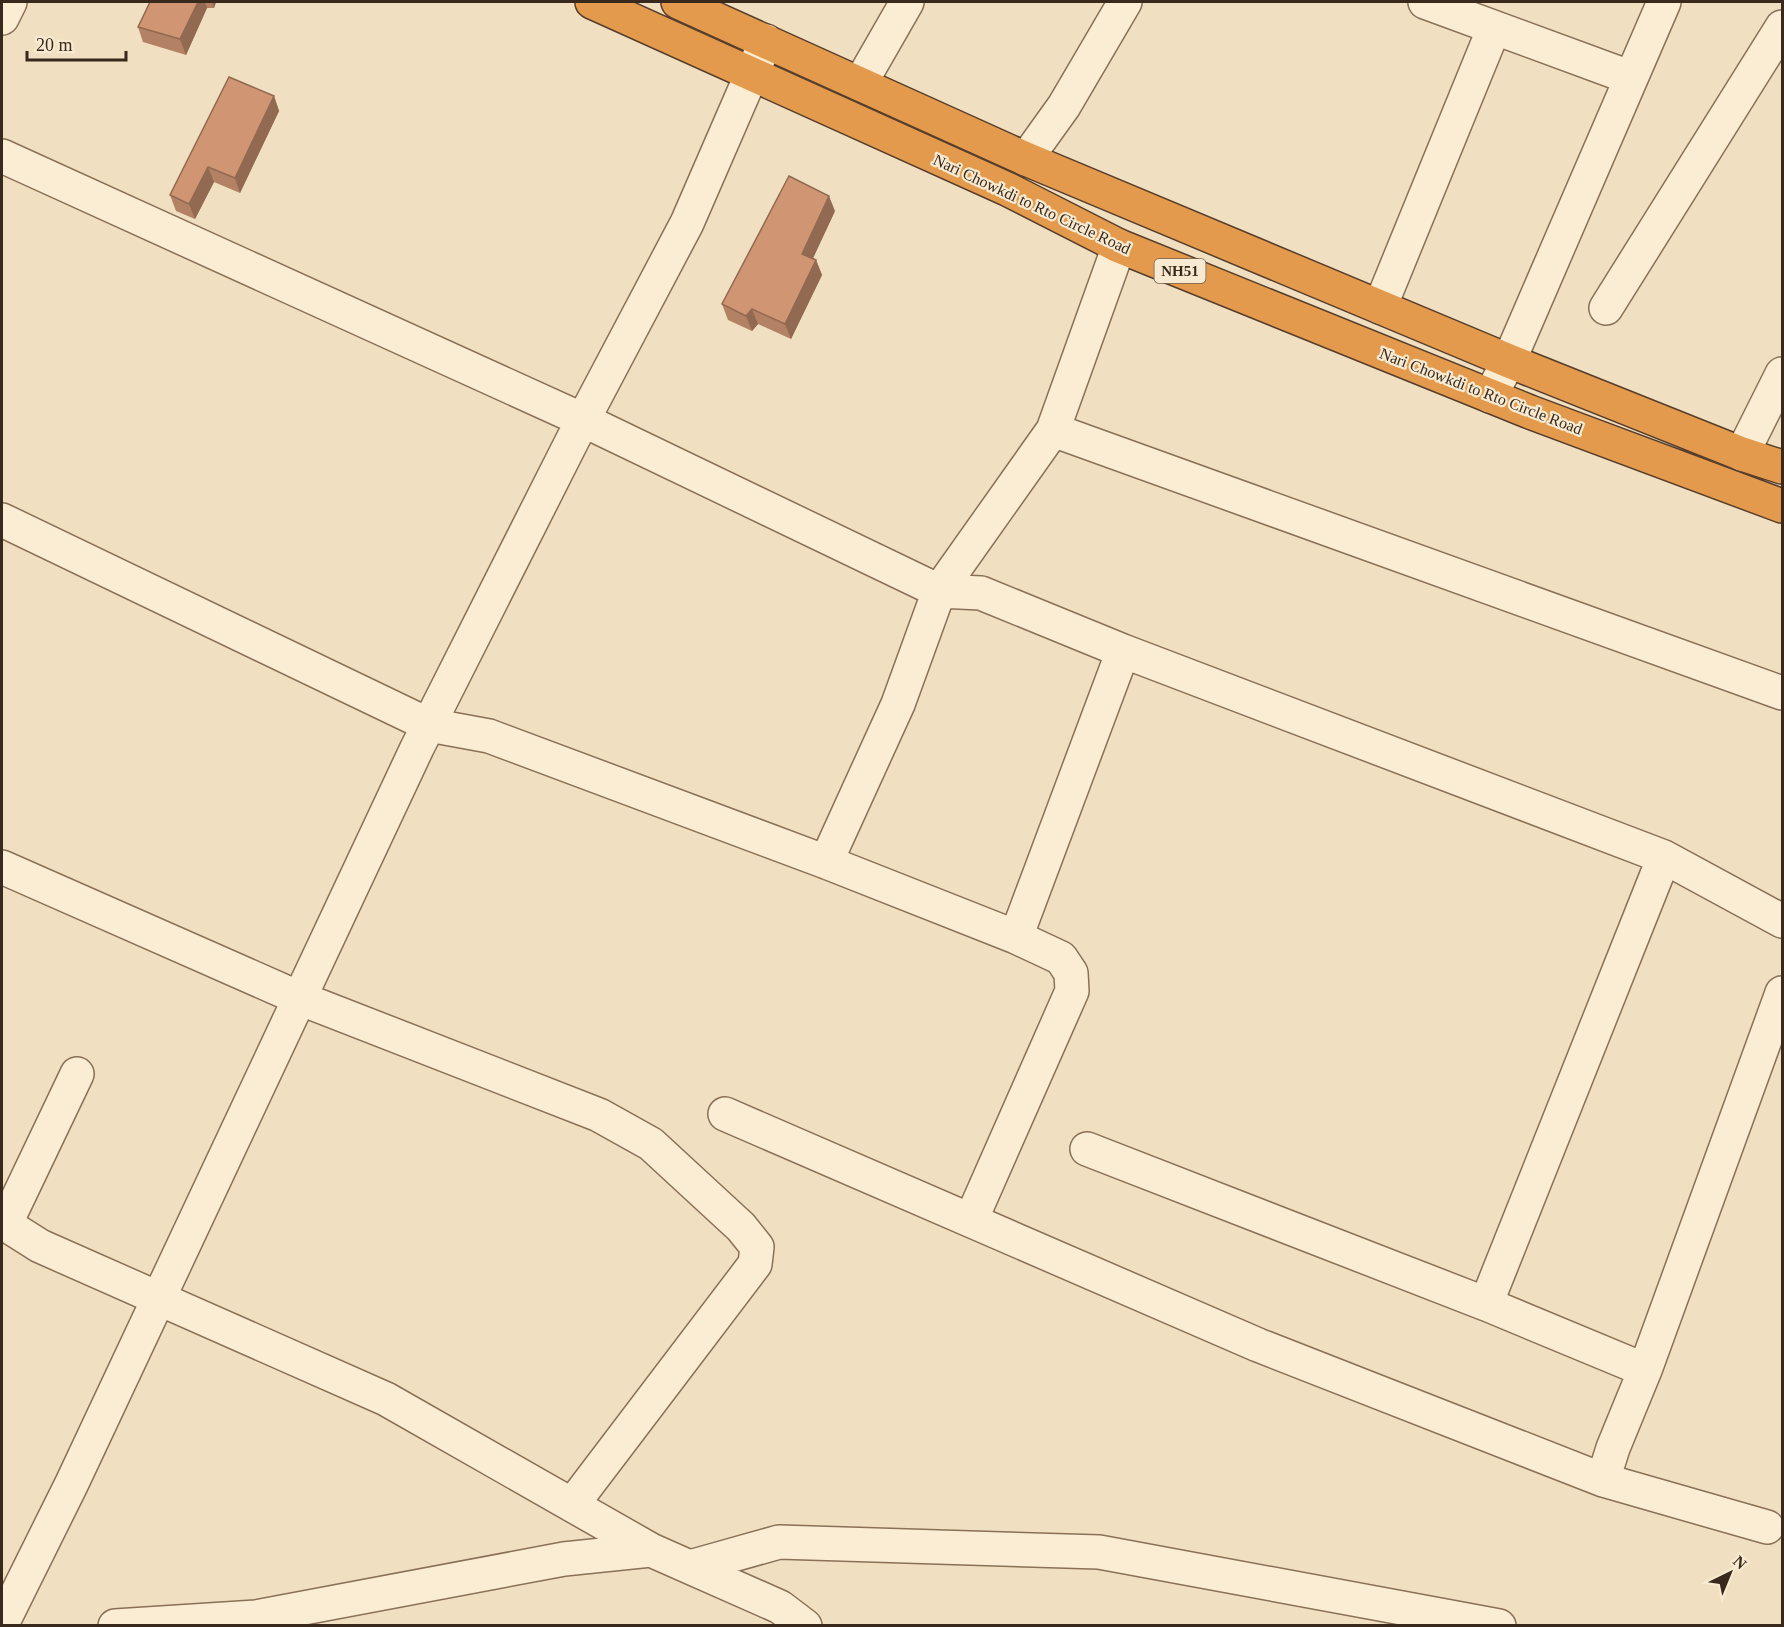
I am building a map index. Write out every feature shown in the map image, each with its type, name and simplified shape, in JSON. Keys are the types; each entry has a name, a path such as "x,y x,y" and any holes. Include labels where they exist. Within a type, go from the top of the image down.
{"highway":[{"name":"Nari Chowkdi to Rto Circle Road","path":"592,2 1007,189 1119,246 1490,396 1782,506"},
{"name":"NH51","path":"678,2 1026,159 1509,361 1742,454 1782,467"}],"street":[{"path":"2,18 10,2"},
{"path":"860,84 907,2"},
{"path":"1026,159 1064,106 1125,2"},
{"path":"1425,2 1629,77"},
{"path":"1490,396 1509,361 1629,77 1664,2"},
{"path":"1606,308 1782,27"},
{"path":"1380,307 1494,28"},
{"path":"2,1624 72,1483 429,725 583,420 687,224 766,41"},
{"path":"2,156 583,420 939,591 981,592 1123,651 1664,857 1782,921"},
{"path":"826,862 898,704 939,591 1053,430 1119,246"},
{"path":"1742,454 1782,374"},
{"path":"1053,430 1782,693"},
{"path":"2,520 429,725 489,736 826,862 1016,937 1061,958 1071,973 1072,991 971,1220"},
{"path":"1016,937 1123,651"},
{"path":"1486,1304 1664,857"},
{"path":"2,867 300,998 622,1126 651,1144 741,1227 758,1247 755,1264 572,1505"},
{"path":"1604,1480 1613,1448 1646,1370 1782,993"},
{"path":"77,1074 3,1223 40,1246 386,1399 651,1550 780,1607 805,1626"},
{"path":"725,1114 1258,1346 1604,1480 1767,1527"},
{"path":"1087,1149 1486,1304 1646,1370"},
{"path":"690,1567 779,1542 1099,1552 1480,1624"},
{"path":"115,1626 256,1617 564,1560 651,1550"}],"building":[{"path":"150,2 198,2 180,39 138,27"},
{"path":"229,77 274,96 235,178 208,167 189,204 170,195"},
{"path":"789,176 829,196 802,254 816,260 785,324 752,309 746,316 722,304"}]}
